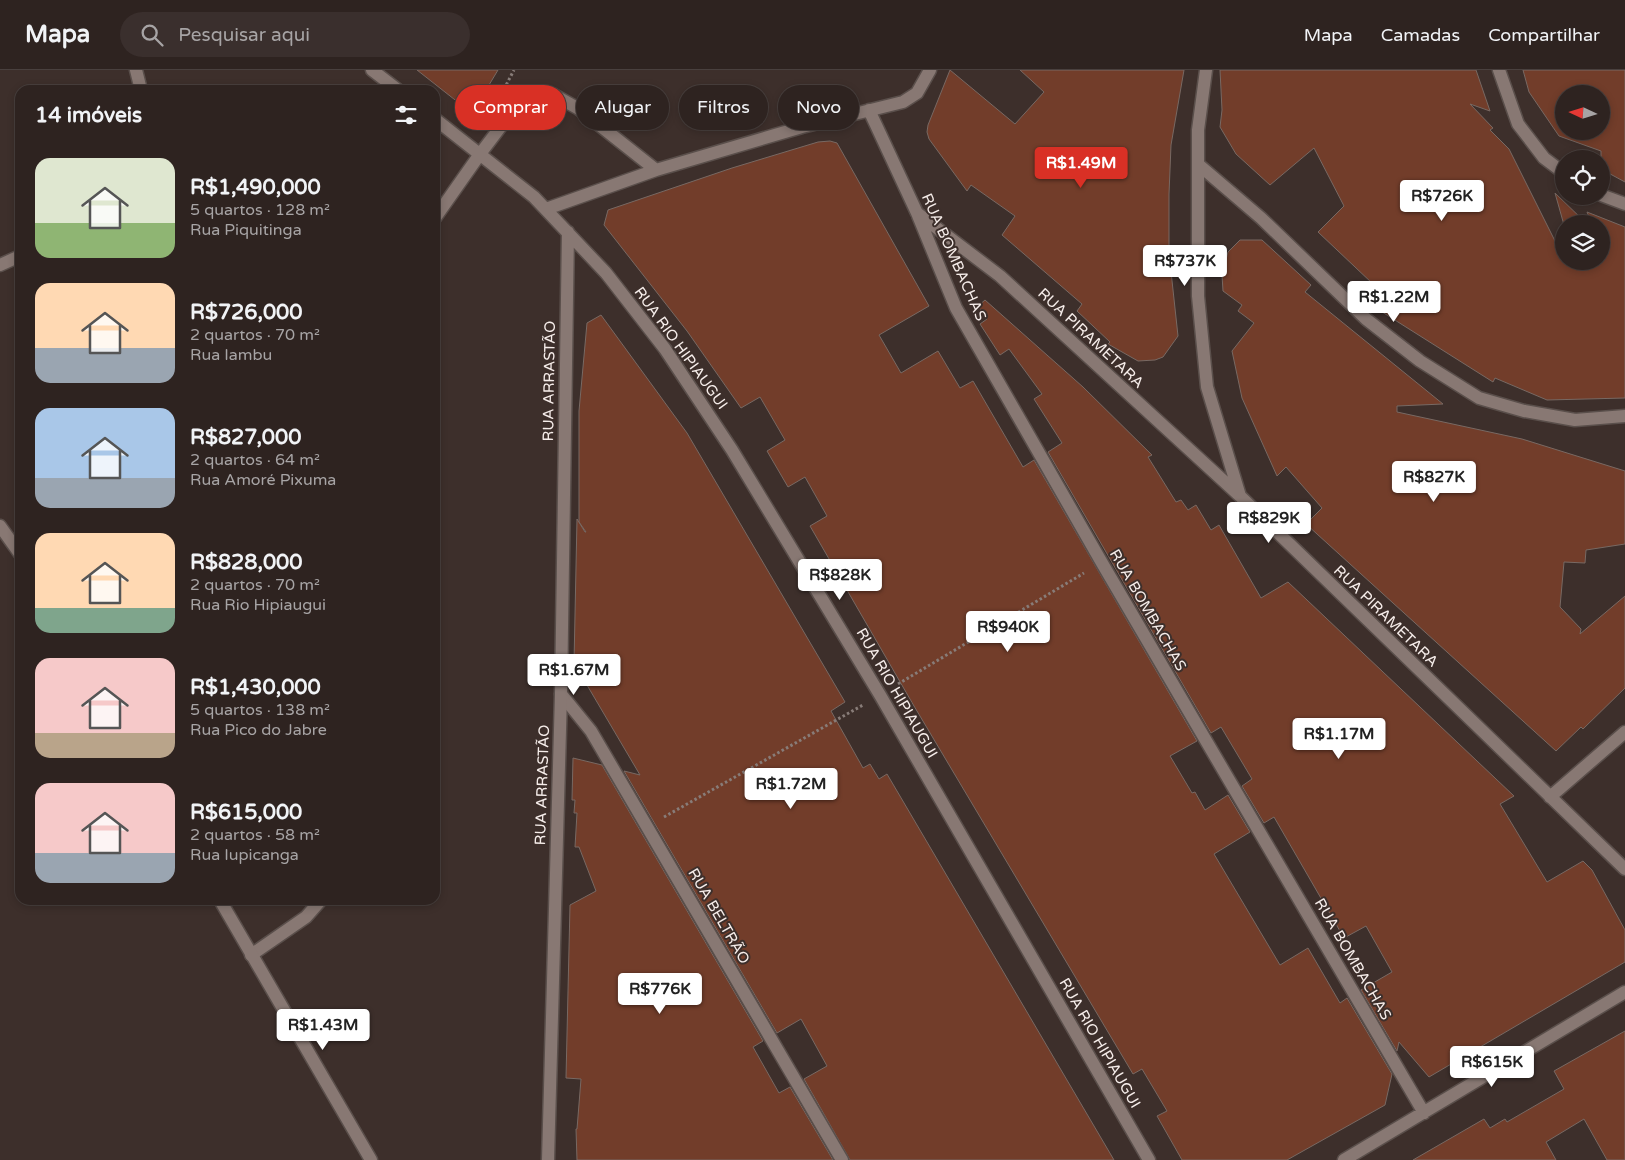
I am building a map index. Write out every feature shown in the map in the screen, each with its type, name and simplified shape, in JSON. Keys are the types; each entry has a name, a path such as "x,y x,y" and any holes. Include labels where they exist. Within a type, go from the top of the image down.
{"street":[{"path":"136,70 140,85"},
{"path":"372,70 392,85"},
{"path":"546,209 656,170 802,127 903,102 917,93 930,70"},
{"path":"1206,70 1198,130 1198,296 1207,387 1240,496"},
{"path":"1499,70 1518,124 1544,158 1555,166"},
{"path":"440,211 514,109 532,96 542,93 554,95 579,109 656,170"},
{"name":"RUA BOMBACHAS","path":"869,110 918,213 956,308 1107,571 1424,1113"},
{"name":"RUA RIO HIPIAUGUI","path":"440,123 534,197 546,209 606,273 665,349 732,450 880,695 1149,1160"},
{"path":"1198,164 1261,218 1366,319 1420,361 1479,398 1524,411 1575,420 1625,416"},
{"path":"1610,198 1625,204"},
{"name":"RUA PIRAMETARA","path":"918,213 1000,276 1240,496 1625,868"},
{"name":"RUA ARRASTÃO","path":"548,1160 561,694 568,232"},
{"path":"0,265 15,258"},
{"path":"0,526 15,547"},
{"name":"RUA BELTRÃO","path":"561,694 591,731 842,1160"},
{"path":"1550,797 1625,732"},
{"path":"223,905 371,1160"},
{"path":"251,955 306,917 316,905"},
{"path":"1344,1160 1625,992"}],"building":[{"path":"417,70 498,70 489,85 455,85 455,100 440,88 440,85 436,85"},
{"path":"950,70 1015,124 1044,92 1020,70 1184,70 1171,145 1169,194 1169,253 1178,336 1163,357 1155,360 1138,361 1108,344 1110,342 1077,311 1082,304 1002,235 1015,216 971,185 967,191 929,139 927,132"},
{"path":"1220,70 1476,70 1490,111 1470,104 1493,128 1490,130 1509,149 1555,241 1555,270 1610,270 1610,221 1625,227 1625,398 1547,400 1495,378 1493,382 1360,298 1373,284 1318,232 1344,206 1314,148 1270,185 1236,154 1220,127 1222,110"},
{"path":"1523,70 1625,70 1625,182 1610,174 1610,150 1598,150 1570,140 1610,140 1610,85 1555,85 1555,130 1529,92"},
{"path":"830,141 837,143 929,306 879,335 901,373 938,351 960,388 973,381 1023,467 1034,460 1197,741 1170,756 1192,793 1195,792 1205,810 1228,795 1250,832 1214,854 1280,965 1308,948 1340,1003 1347,998 1392,1074 1385,1105 1287,1160 1182,1160 1157,1116 1167,1111 1142,1069 1133,1074 914,706 810,526 827,516 805,477 788,487 767,451 785,440 760,397 741,408 687,331 604,225 608,210 732,168 818,142"},
{"path":"1558,205 1567,205 1578,215 1561,215"},
{"path":"1240,240 1262,240 1311,285 1305,292 1443,404 1397,406 1397,412 1522,439 1625,471 1625,544 1586,550 1585,563 1564,562 1560,607 1581,629 1580,634 1625,596 1625,688 1583,729 1581,727 1556,751 1306,524 1322,508 1286,467 1277,476 1242,398 1232,351 1254,323 1238,311 1242,305 1223,291 1222,275 1228,252"},
{"path":"985,300 1083,387 1152,455 1148,457 1176,502 1181,500 1188,510 1196,505 1211,530 1219,525 1261,598 1288,582 1514,796 1500,804 1547,882 1583,861 1592,870 1625,930 1625,962 1429,1077 1399,1042 1397,1051 1361,990 1392,972 1366,926 1344,938 1274,817 1264,823 1242,786 1252,779 1221,727 1211,733 1048,452 1062,443 1034,399 1042,394 1009,349 1000,355 980,324 987,319 978,306"},
{"path":"601,315 687,433 845,702 831,711 863,768 870,764 879,779 887,774 1114,1160 850,1160 804,1079 827,1066 801,1019 777,1033 624,771 640,775 574,663 577,519 585,532 586,532 579,522 579,411 587,323"},
{"path":"573,758 602,765 763,1041 753,1047 779,1093 790,1087 833,1160 577,1160 576,1129 581,1079 566,1078 570,905 596,891 579,847 575,847 577,813 574,813 575,800 572,800"},
{"path":"1625,1031 1625,1160 1607,1160 1584,1119 1546,1142 1556,1160 1413,1160 1484,1119 1490,1128 1505,1119 1507,1122 1564,1089 1554,1071"}]}
